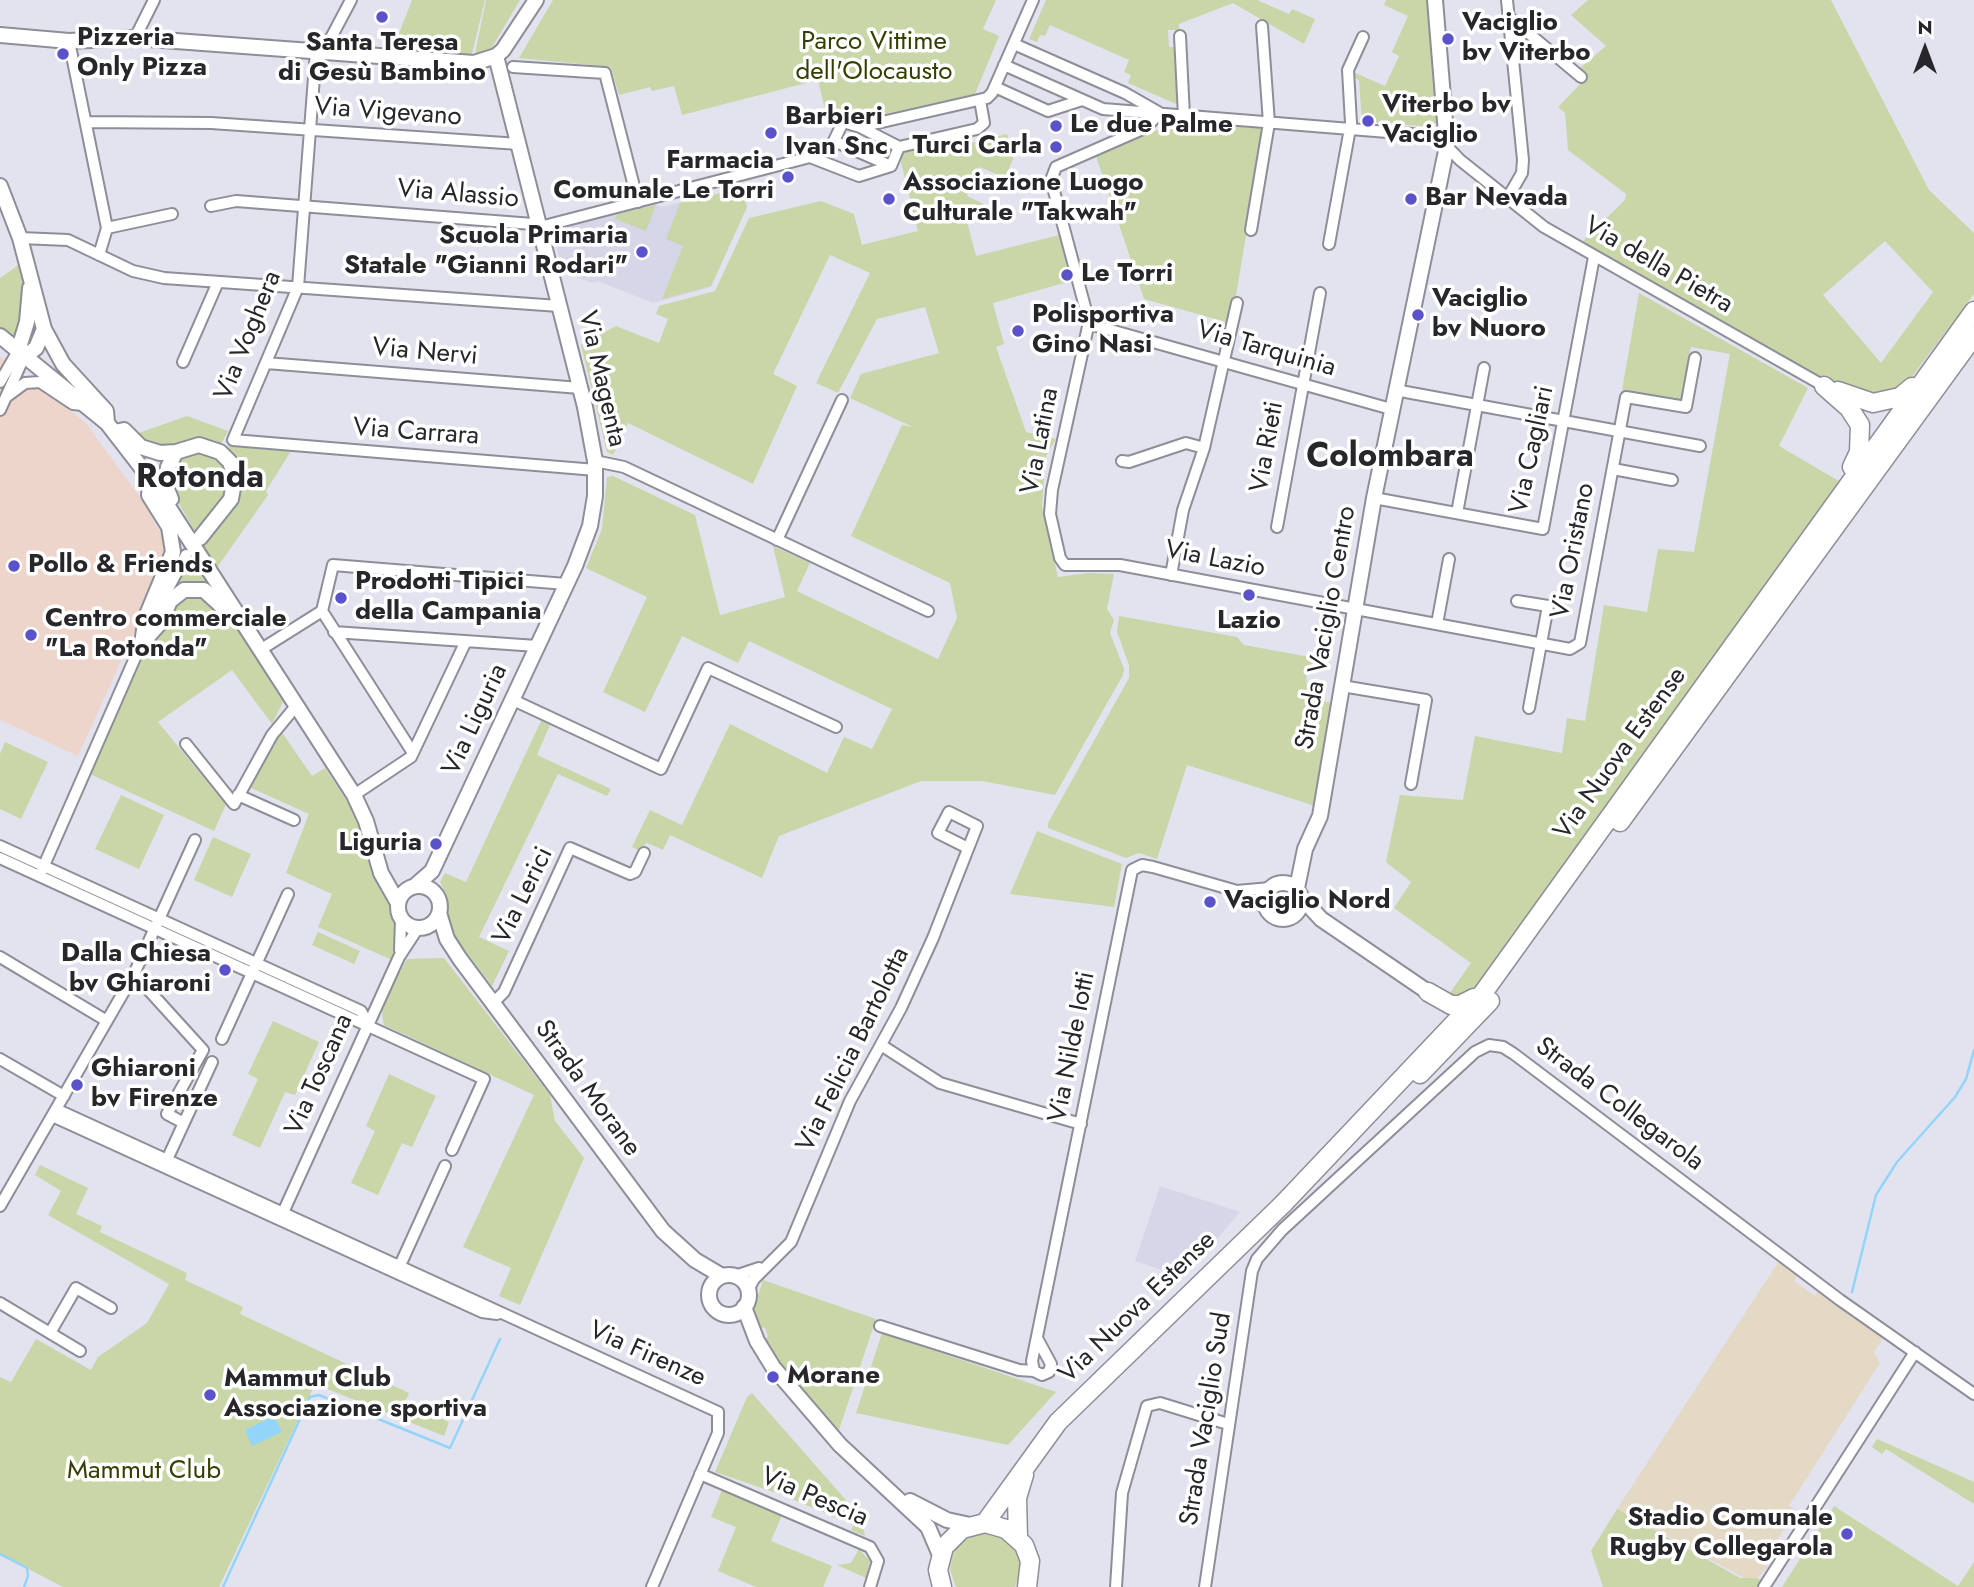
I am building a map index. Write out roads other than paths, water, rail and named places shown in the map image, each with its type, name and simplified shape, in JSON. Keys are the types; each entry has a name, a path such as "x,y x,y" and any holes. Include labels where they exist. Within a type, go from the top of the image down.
{"main road":[{"name":"Via Nuova Estense","path":"1283,1204 1483,993 1974,311"},
{"name":"Via Nuova Estense","path":"940,1555 955,1534 977,1524 1068,1412 1433,1063 1483,1010 1974,336"},
{"path":"1824,386 1873,403 1900,397 1923,379"},
{"path":"1824,386 1849,408 1860,425 1860,452 1837,498"},
{"path":"1434,996 1460,1005 1483,993"},
{"path":"1427,1051 1444,1022 1434,996"},
{"name":"Via Nuova Estense","path":"1027,1587 1030,1561 1018,1538 1017,1498 1034,1452"},
{"path":"977,1524 1006,1528 1018,1538"},
{"path":"940,1555 938,1570 942,1587"}],"street":[{"path":"135,38 155,0"},
{"path":"320,51 351,0"},
{"path":"0,35 69,41 135,38 474,63 496,56 536,0"},
{"path":"1033,0 995,87 1048,111 1082,100"},
{"name":"Strada Vaciglio Centro","path":"1299,893 1306,849 1320,816 1374,498 1443,137 1435,0"},
{"path":"1507,0 1523,166 1507,199"},
{"path":"509,106 514,100 507,69 509,55 527,26 527,15"},
{"path":"1508,16 1581,78"},
{"path":"1251,230 1269,123 1262,26"},
{"path":"1180,36 1184,116"},
{"path":"1329,244 1350,129 1348,70 1363,37"},
{"path":"69,41 107,228 99,255"},
{"path":"1014,44 1125,93 1160,113"},
{"name":"Via Voghera","path":"233,440 298,287 310,130 320,51"},
{"name":"Via Magenta","path":"496,56 580,388 596,465"},
{"path":"1004,65 1103,109 1443,137"},
{"path":"513,67 606,73 638,202"},
{"name":"Via Alassio","path":"304,206 533,224 540,227 810,157 825,151 835,142 839,124 843,122 860,127 980,100 990,96 995,87"},
{"path":"860,127 899,147 982,127 984,118 980,100"},
{"path":"1089,324 1051,180 1056,167 1144,128 1160,113"},
{"name":"Via Vigevano","path":"86,122 211,123 519,144"},
{"name":"Via della Pietra","path":"1443,137 1507,199 1544,227 1824,386"},
{"path":"835,142 891,166"},
{"path":"810,157 859,176 891,166 899,147"},
{"path":"0,186 20,238 44,329 62,364 107,411 110,427"},
{"path":"211,206 236,201 304,206"},
{"path":"107,228 172,214"},
{"path":"20,238 68,240 143,275 559,306"},
{"name":"Via Cagliari","path":"1374,498 1543,529 1594,257"},
{"path":"1,410 21,354 29,310 30,276"},
{"path":"183,362 218,282"},
{"name":"Via Rieti","path":"1277,527 1320,293"},
{"path":"1171,575 1183,510 1204,448 1237,303"},
{"name":"Via Tarquinia","path":"1089,324 1391,409"},
{"name":"Via Latina","path":"1065,565 1060,558 1050,514 1052,490 1089,324"},
{"path":"0,382 21,354 36,348 44,329"},
{"path":"0,336 110,427 150,480 354,795 366,821 379,865 398,903 401,919 421,928 439,913 439,899 434,891 432,871"},
{"name":"Via Oristano","path":"1355,609 1570,649 1580,643 1626,397 1686,407 1695,358"},
{"name":"Via Nervi","path":"266,363 580,388"},
{"path":"1457,513 1485,368"},
{"path":"6,397 25,383 40,382 73,404 84,405"},
{"path":"1395,390 1700,446"},
{"path":"777,540 842,400"},
{"path":"110,427 124,430 141,447 160,453 176,452 190,446 211,447 230,462 235,477 231,499 200,538"},
{"name":"Via Carrara","path":"233,440 624,467 928,611"},
{"path":"1122,461 1129,462 1186,443 1204,448"},
{"path":"172,514 173,503 165,484 167,467 176,452"},
{"name":"Via Liguria","path":"414,886 432,871 566,584 590,526 596,465"},
{"name":"Via Oristano","path":"1613,469 1672,480"},
{"path":"142,643 146,617 173,552 169,527 149,495 150,480"},
{"path":"41,871 175,571 186,555"},
{"path":"1437,624 1449,559"},
{"path":"413,753 322,611 333,565 566,584"},
{"name":"Via Lazio","path":"1065,565 1119,565 1355,609"},
{"path":"142,643 160,623 170,601 184,590 196,588 212,595 245,627"},
{"name":"Via Oristano","path":"1517,601 1548,606 1529,708"},
{"path":"260,650 322,611"},
{"path":"334,632 537,646"},
{"path":"354,795 413,753 466,641"},
{"path":"513,700 662,769 708,668 836,727"},
{"path":"1342,686 1426,700 1411,784"},
{"path":"186,744 234,804 272,735 296,706"},
{"path":"238,795 294,820"},
{"path":"0,1206 4,1190 64,1096 134,974 195,840"},
{"path":"0,846 41,871 255,968 484,1079 452,1150"},
{"name":"Via Lerici","path":"494,1003 504,992 570,848 629,874 635,872 644,853"},
{"name":"Via Felicia Bartolotta","path":"748,1290 768,1263 791,1242 850,1101 881,1045 933,938 968,848"},
{"name":"Strada Vaciglio Centro","path":"1275,886 1306,849"},
{"path":"0,858 41,871"},
{"path":"379,865 396,880 434,891"},
{"name":"Via Nilde Iotti","path":"1038,1340 1051,1368 1042,1375 1034,1371 1032,1361 1132,870 1142,865 1153,867 1237,891 1266,908"},
{"path":"1321,919 1275,918 1266,908 1265,896 1275,886 1289,883 1321,919 1434,996"},
{"path":"398,903 403,892 414,886"},
{"name":"Via Nilde Iotti","path":"1237,891 1275,886"},
{"path":"1291,918 1299,911 1299,893"},
{"path":"222,1039 288,894"},
{"name":"Strada Morane","path":"439,913 447,939 655,1220 695,1260 723,1279"},
{"name":"Via Toscana","path":"399,957 401,919"},
{"name":"Strada Morane","path":"421,928 447,939"},
{"name":"Via Toscana","path":"281,1216 399,957 421,928"},
{"path":"0,957 107,1021"},
{"path":"134,974 203,1050 167,1114 184,1123"},
{"path":"881,1045 940,1083 1081,1124"},
{"name":"Strada Collegarola","path":"1257,1259 1282,1230 1475,1052 1489,1045 1503,1047 1974,1394"},
{"path":"0,1059 64,1096"},
{"path":"165,1163 212,1062"},
{"name":"Via Firenze","path":"54,1112 718,1412 718,1433 652,1587"},
{"path":"398,1269 445,1166"},
{"name":"Strada Vaciglio Sud","path":"1205,1587 1252,1271 1257,1259"},
{"name":"Via Felicia Bartolotta","path":"723,1279 768,1263"},
{"path":"723,1279 748,1290 739,1311 720,1313 714,1308 709,1297 723,1279"},
{"path":"50,1333 75,1288 111,1308"},
{"path":"0,1303 80,1351"},
{"path":"739,1311 773,1367 840,1445 928,1527 940,1555"},
{"path":"880,1325 1019,1370 1034,1371"},
{"path":"1764,1587 1915,1352"},
{"path":"1116,1587 1122,1493 1142,1415 1149,1404 1160,1403 1228,1424"},
{"name":"Via Pescia","path":"700,1474 870,1548 878,1561 870,1587"},
{"path":"888,1488 929,1512 977,1524"}],"water":[{"path":"274,1416 282,1432 252,1446 245,1430"}],"waterway":[{"path":"1852,1292 1876,1195 1897,1162 1955,1097 1966,1079 1974,1050"},
{"path":"223,1587 310,1397 319,1395 450,1448 500,1339"},
{"path":"0,1554 27,1568 28,1576 24,1587"}],"place":[{"name":"Santa Teresa di Gesù Bambino","path":"382,17"},
{"name":"Vaciglio bv Viterbo","path":"1448,39"},
{"name":"Pizzeria Only Pizza","path":"63,54"},
{"name":"Viterbo bv Vaciglio","path":"1368,121"},
{"name":"Le due Palme","path":"1056,126"},
{"name":"Barbieri Ivan Snc","path":"771,133"},
{"name":"Turci Carla","path":"1056,147"},
{"name":"Farmacia Comunale Le Torri","path":"788,177"},
{"name":"Associazione Luogo Culturale \"Takwah\"","path":"889,199"},
{"name":"Bar Nevada","path":"1411,199"},
{"name":"Scuola Primaria Statale \"Gianni Rodari\"","path":"642,252"},
{"name":"Le Torri","path":"1067,275"},
{"name":"Vaciglio bv Nuoro","path":"1418,315"},
{"name":"Polisportiva Gino Nasi","path":"1018,331"},
{"name":"Pollo & Friends","path":"14,566"},
{"name":"Lazio","path":"1249,595"},
{"name":"Prodotti Tipici della Campania","path":"341,598"},
{"name":"Centro commerciale \"La Rotonda\"","path":"31,635"},
{"name":"Liguria","path":"436,844"},
{"name":"Vaciglio Nord","path":"1210,902"},
{"name":"Dalla Chiesa bv Ghiaroni","path":"225,970"},
{"name":"Ghiaroni bv Firenze","path":"77,1085"},
{"name":"Morane","path":"773,1377"},
{"name":"Mammut Club Associazione sportiva","path":"210,1395"},
{"name":"Stadio Comunale Rugby Collegarola","path":"1847,1534"}],"district":[{"name":"Colombara","path":"1390,458"},
{"name":"Rotonda","path":"200,479"}],"park label":[{"name":"Parco Vittime dell'Olocausto","path":"874,58"},
{"name":"Mammut Club","path":"144,1472"}]}
